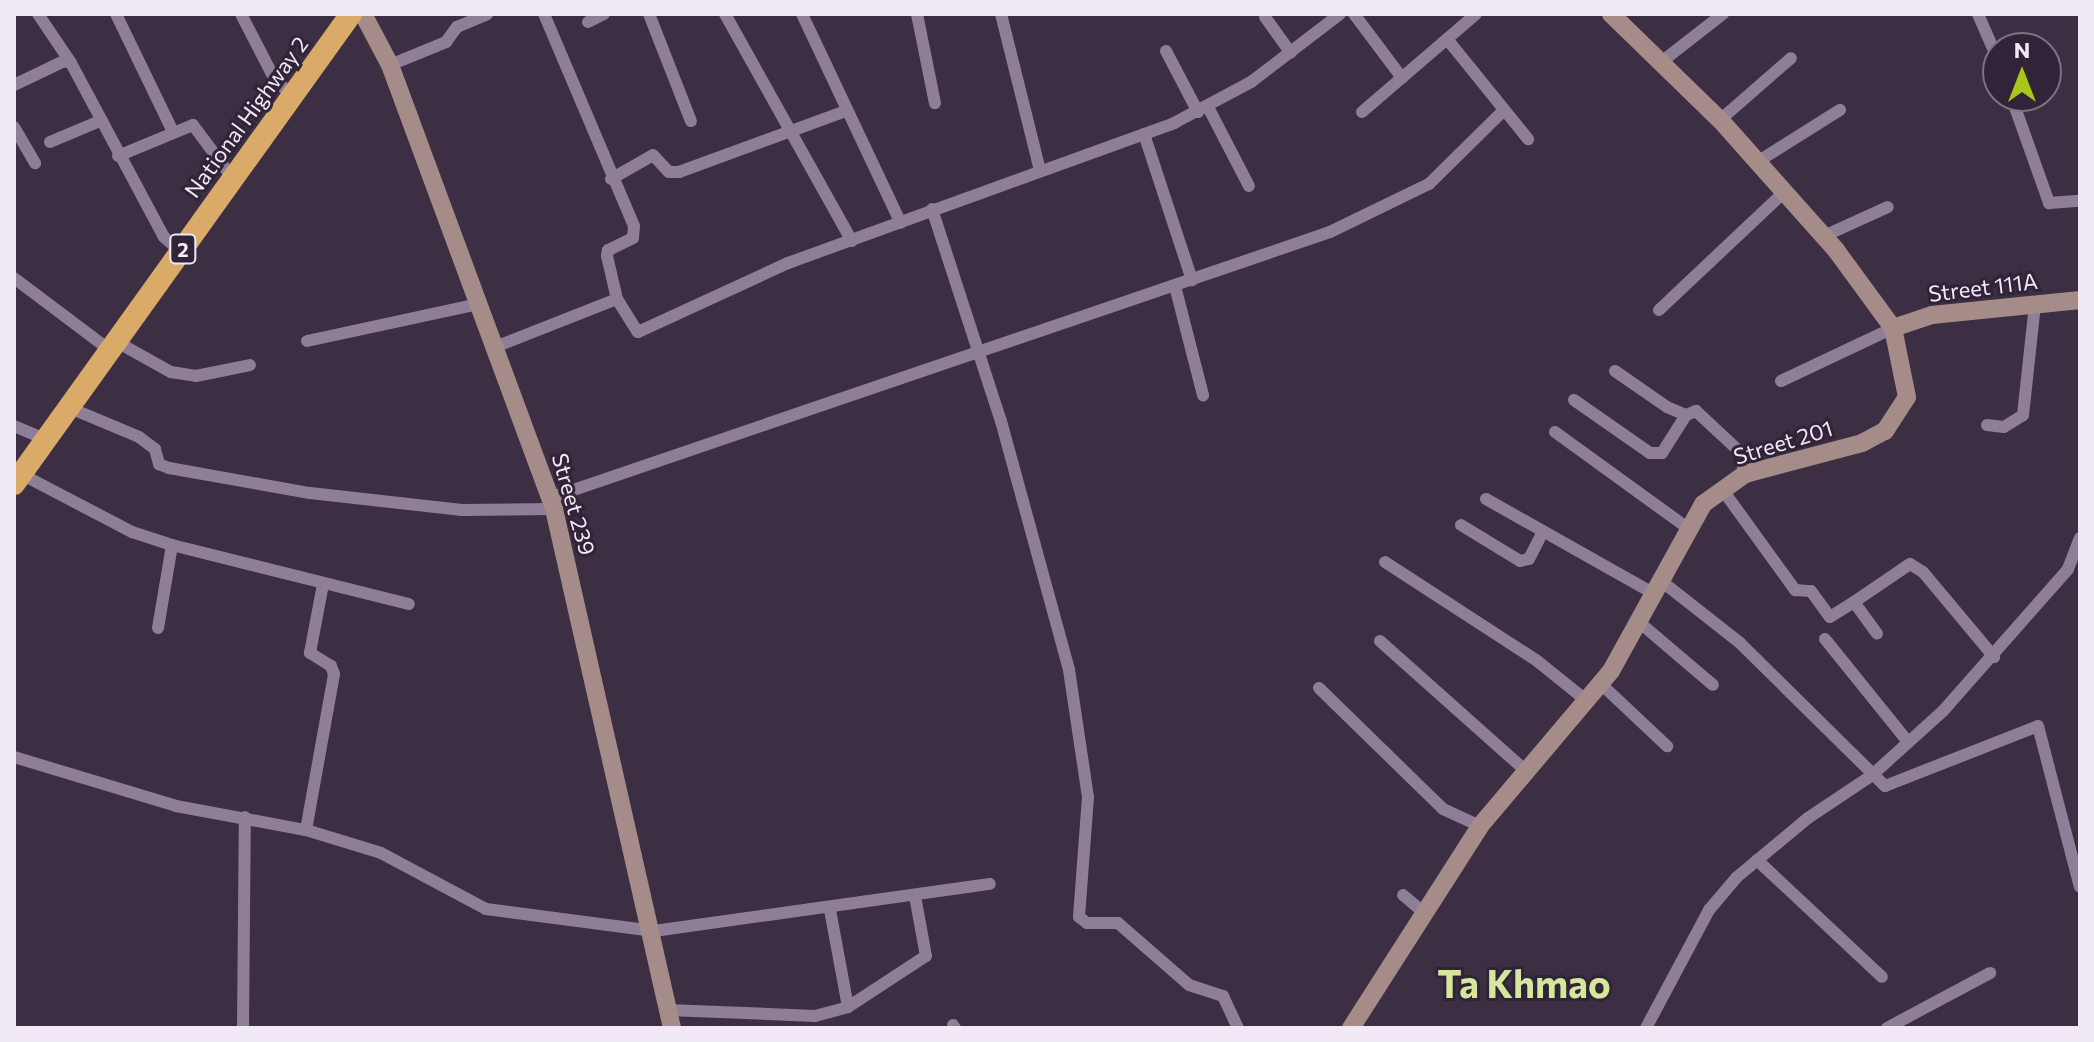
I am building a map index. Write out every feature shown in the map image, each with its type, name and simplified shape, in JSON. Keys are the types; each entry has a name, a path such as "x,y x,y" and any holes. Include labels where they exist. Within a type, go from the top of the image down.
{"highway":[{"name":"National Highway 2","path":"18,479 351,14"}],"street":[{"path":"38,14 71,63 164,237 181,252"},
{"path":"116,14 173,132"},
{"path":"241,14 273,76 293,98"},
{"name":"Street 239","path":"363,14 390,65 552,504 654,931 670,1019"},
{"path":"390,65 446,42 457,27 487,14"},
{"path":"544,14 635,232 633,238 608,250 617,299 638,332 730,287 932,209 1144,134 1203,109 1291,53 1340,14"},
{"path":"588,22 604,14"},
{"path":"649,14 691,121"},
{"path":"725,14 852,241"},
{"path":"802,14 901,223"},
{"path":"917,14 935,103"},
{"path":"1001,14 1040,171"},
{"path":"1354,14 1402,78"},
{"path":"1362,112 1476,14"},
{"name":"Street 201","path":"1351,1028 1480,826 1601,684 1639,622 1686,527 1722,489 1745,474 1862,443 1885,431 1907,397 1893,328 1824,236 1720,120 1611,14"},
{"path":"1660,63 1723,14"},
{"path":"1265,17 1291,53"},
{"path":"1447,39 1528,139"},
{"path":"1166,51 1249,186"},
{"path":"1720,120 1791,58"},
{"path":"14,85 64,61 71,63"},
{"path":"70,408 139,437 155,449 159,464 169,468 310,493 432,507 552,504 979,349 1330,232 1429,184 1504,110"},
{"path":"1757,162 1840,110"},
{"path":"611,179 653,155 672,173 846,111"},
{"path":"2017,112 2049,203 2080,201"},
{"path":"50,142 102,120"},
{"path":"118,156 193,125 234,180"},
{"path":"14,127 35,163"},
{"path":"1144,134 1192,280"},
{"path":"1659,310 1784,192"},
{"path":"1824,236 1888,207"},
{"path":"932,209 979,349 1065,656 1085,758 1088,835 1079,917 1087,923 1118,923 1189,985 1223,996 1238,1028"},
{"path":"14,278 114,347 171,372 196,376 250,365"},
{"path":"1175,286 1203,395"},
{"path":"495,347 617,299"},
{"name":"Street 111A","path":"1893,328 1932,315 2080,300"},
{"path":"307,341 478,304"},
{"path":"1987,425 2004,427 2023,415 2035,304"},
{"path":"1781,381 1893,328"},
{"path":"1615,371 1686,415"},
{"path":"1574,400 1650,453 1662,453 1686,415 1696,411 1738,450 1745,474"},
{"path":"14,426 47,440"},
{"path":"1555,432 1686,527"},
{"path":"18,479 132,532 172,545 409,604"},
{"path":"1722,489 1795,590 1811,591 1830,617 1910,564 1923,572 1994,657"},
{"path":"1486,499 1542,534 1657,586 1740,643 1871,776 1891,786 2038,726 2080,887"},
{"path":"1461,525 1520,561 1529,559 1542,534"},
{"path":"1646,1028 1709,910 1757,860 1871,776 1994,657 2068,569 2080,538"},
{"path":"158,628 172,545"},
{"path":"1385,562 1536,660 1587,701"},
{"path":"2068,569 2080,579"},
{"path":"306,830 334,674 331,666 310,653 323,584"},
{"path":"1854,602 1877,634"},
{"path":"1639,622 1713,685"},
{"path":"1825,639 1908,742"},
{"path":"1380,641 1525,770"},
{"path":"1601,684 1667,746"},
{"path":"1319,688 1443,809 1480,826"},
{"path":"14,757 176,806 306,830 417,868 486,909 654,931 830,910 990,884"},
{"path":"243,1028 245,817"},
{"path":"1757,860 1882,977"},
{"path":"1403,895 1426,914"},
{"path":"670,1019 804,1016 848,1007 926,956 915,896"},
{"path":"830,910 848,1007"},
{"path":"1887,1028 1990,973"}],"district":[{"name":"Ta Khmao","path":"1524,983"}]}
